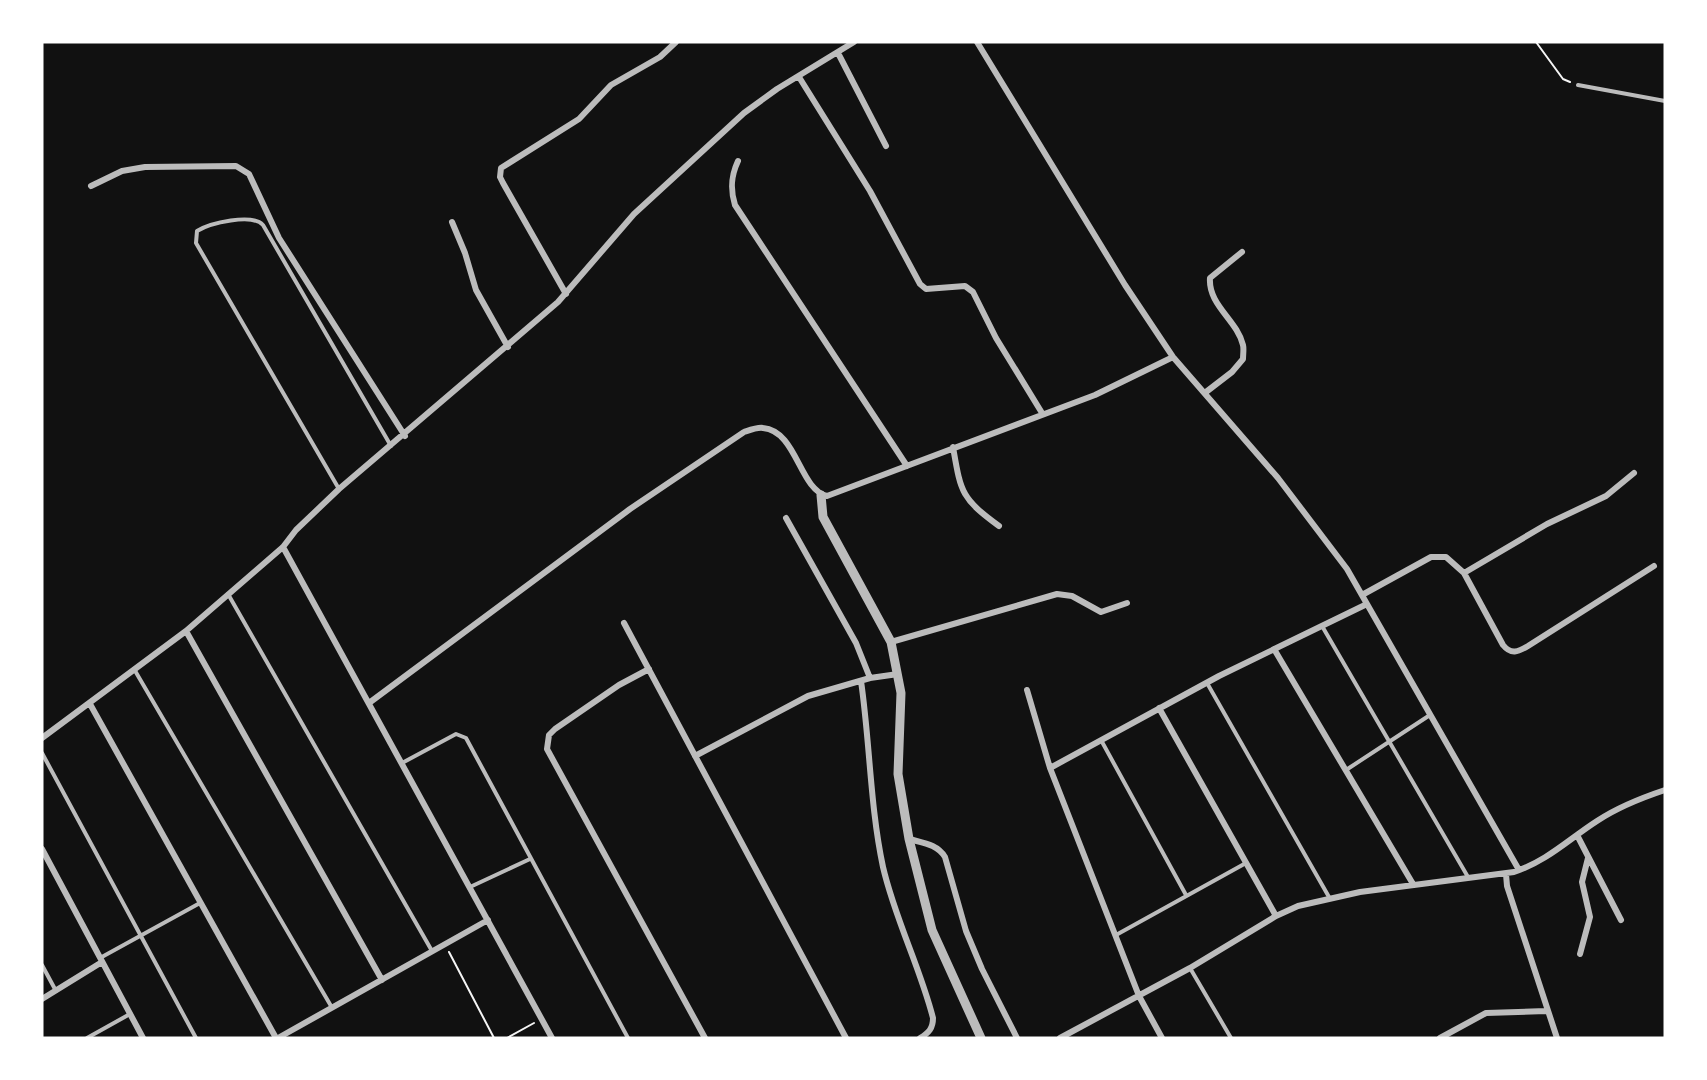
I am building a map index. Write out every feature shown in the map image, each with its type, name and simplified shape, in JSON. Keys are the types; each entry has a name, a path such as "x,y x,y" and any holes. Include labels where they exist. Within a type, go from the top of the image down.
{"street":[{"path":"566,294 500,177 501,168 579,119 611,85 660,57 676,42"},
{"path":"42,738 186,631 283,546 296,530 339,489 405,436 508,346 566,294 634,214 744,114 777,89 854,42"},
{"path":"977,42 1125,285 1173,357 1206,392 1278,478 1347,569 1519,870"},
{"path":"838,53 886,146"},
{"path":"799,77 870,191 920,284 926,289 965,286 973,292 1042,413"},
{"path":"738,161 731,193 735,205 907,466"},
{"path":"91,186 122,171 145,167 236,166 244,169 254,182 279,238 405,436"},
{"path":"452,222 465,253 476,290 508,346"},
{"path":"1206,392 1232,372 1243,359 1243,344 1213,297 1209,285 1210,278 1242,252"},
{"path":"821,495 836,495 953,447 1095,395 1173,357"},
{"path":"369,703 630,509 744,432 763,428 778,433 821,495 823,517 891,642 898,674 902,717 898,774 909,839 932,930 981,1038"},
{"path":"953,447 959,481 967,501 999,526"},
{"path":"1464,573 1547,524 1606,496 1634,473"},
{"path":"786,518 856,643 870,678"},
{"path":"283,546 552,1038"},
{"path":"1362,595 1431,557 1446,557 1464,573 1503,645 1508,651 1514,652 1654,566"},
{"path":"891,642 1057,594 1072,596 1101,612 1127,603"},
{"path":"1050,768 1207,682 1367,604"},
{"path":"624,623 846,1038"},
{"path":"186,631 382,980"},
{"path":"1274,649 1413,885"},
{"path":"649,669 619,684 555,729 549,735 547,749 705,1038"},
{"path":"695,756 808,696 870,678 898,674"},
{"path":"861,681 875,819 884,868 901,932 933,1018 933,1025 928,1034 920,1038"},
{"path":"1027,690 1050,768 1139,996 1162,1038"},
{"path":"90,704 277,1038 488,920"},
{"path":"1159,708 1276,916"},
{"path":"1060,1038 1190,968 1276,916 1329,897 1468,877 1506,874 1519,870 1551,855 1616,810 1665,790"},
{"path":"1577,835 1621,920"},
{"path":"909,839 939,849 945,857 966,931 1017,1038"},
{"path":"42,849 143,1038"},
{"path":"1580,954 1590,917 1582,882 1588,858"},
{"path":"1506,874 1507,886 1546,1011 1557,1038"},
{"path":"42,999 101,960"},
{"path":"1440,1038 1486,1013 1546,1011"}],"lane":[{"path":"1578,85 1665,101"},
{"path":"339,489 196,243 197,231 252,218 262,225 391,447"},
{"path":"228,593 432,951"},
{"path":"1322,626 1468,877"},
{"path":"134,669 331,1006"},
{"path":"1207,682 1329,897"},
{"path":"1346,770 1430,716"},
{"path":"402,763 456,734 462,734 628,1038"},
{"path":"1101,739 1186,895"},
{"path":"42,753 196,1038"},
{"path":"470,887 530,859"},
{"path":"1116,935 1246,863"},
{"path":"101,960 200,903"},
{"path":"42,965 56,991"},
{"path":"1190,968 1231,1038"},
{"path":"87,1038 130,1014"}],"path":[{"path":"1536,42 1563,79 1578,85"},
{"path":"449,952 494,1038"},
{"path":"507,1038 542,1019"}]}
